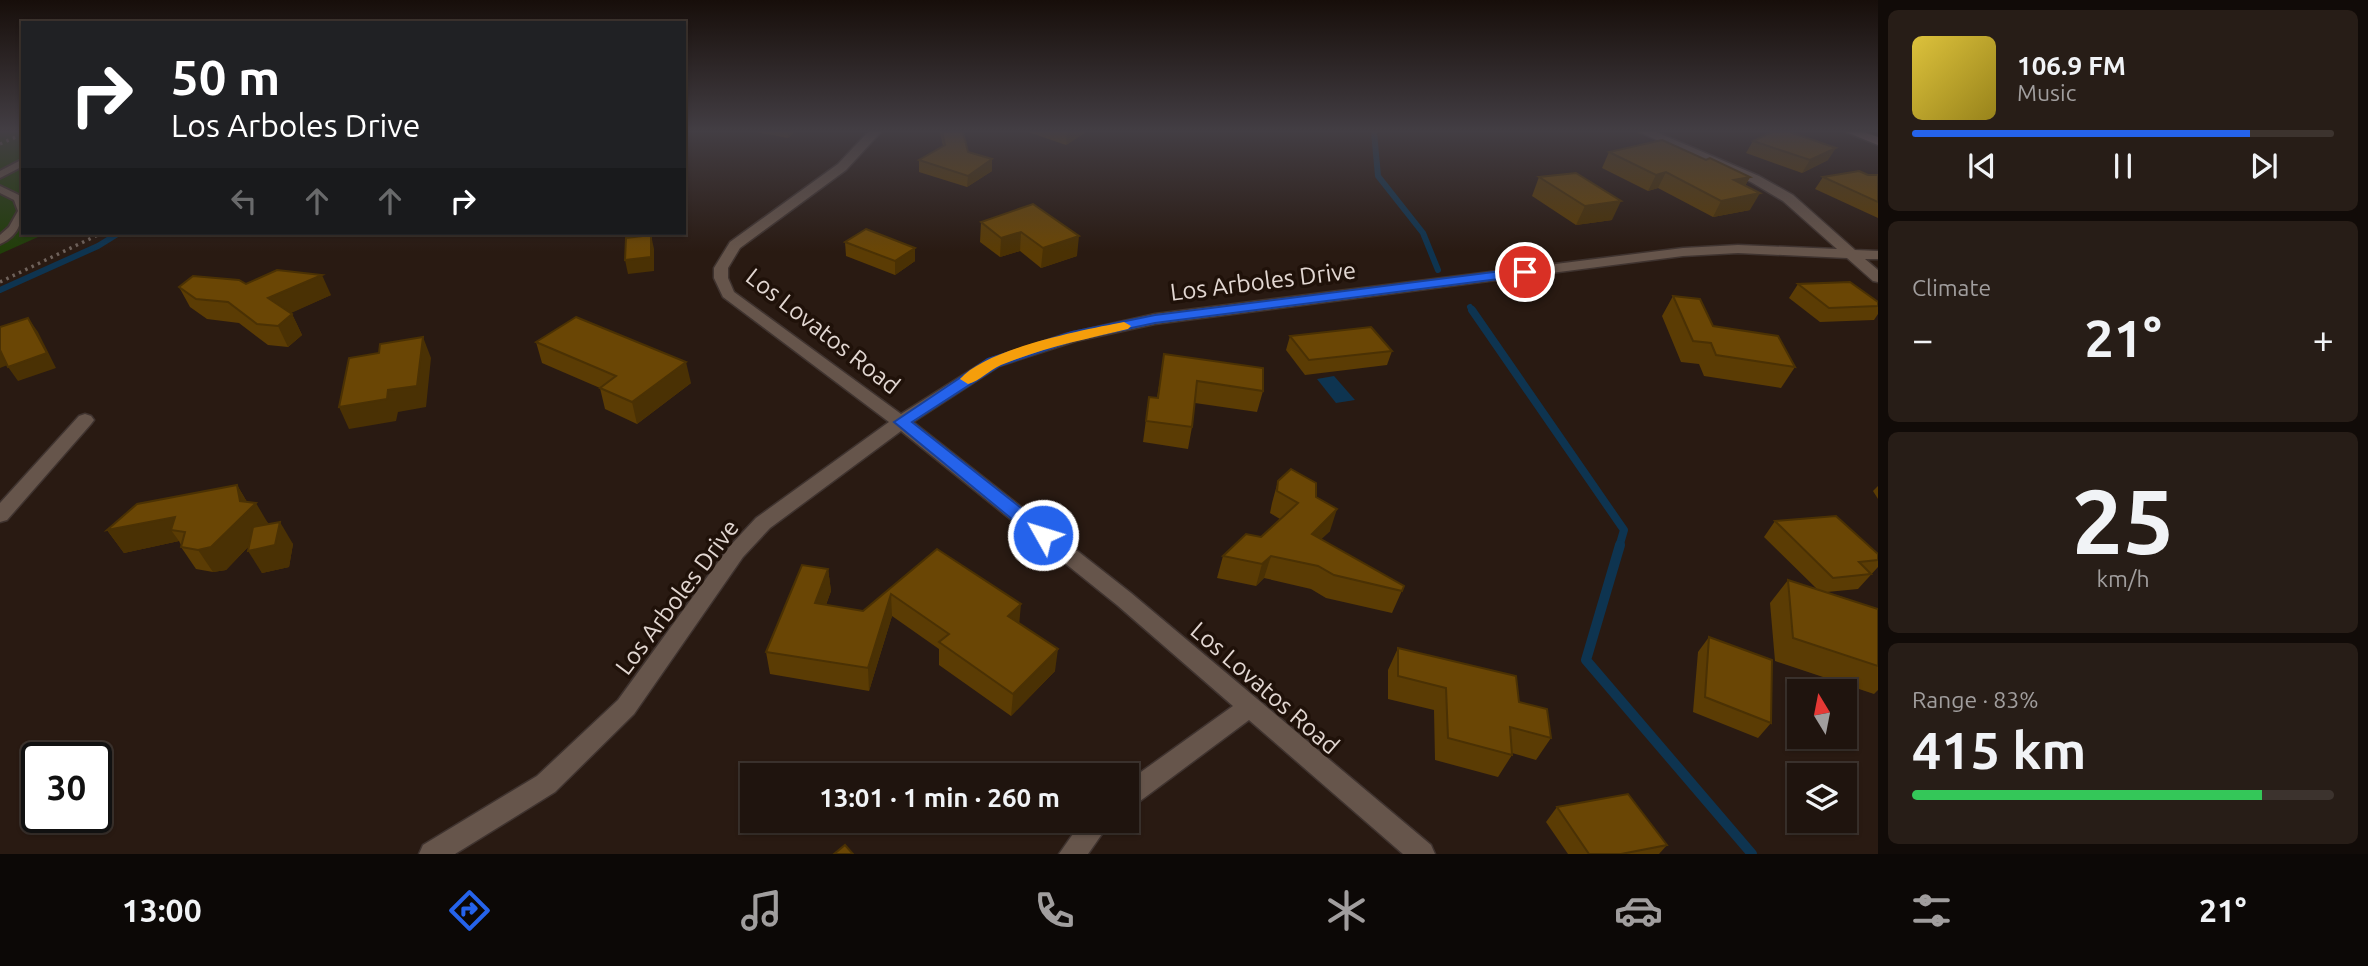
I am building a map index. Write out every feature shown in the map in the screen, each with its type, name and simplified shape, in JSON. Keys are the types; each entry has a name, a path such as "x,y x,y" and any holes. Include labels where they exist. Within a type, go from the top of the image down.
{"street":[{"name":"Los Lovatos Road","path":"835,172 734,245 720,268 728,294 901,422 1124,599 1422,854"},
{"path":"1738,172 1788,198 1878,278"},
{"name":"Los Arboles Drive","path":"432,854 547,784 626,707 736,552 763,523 901,422 993,363 1072,337 1155,319 1683,252 1738,249 1878,255"},
{"path":"0,515 85,420"},
{"path":"1139,787 1249,707"},
{"path":"1072,854 1089,833"}],"lane":[{"path":"0,189 18,198 21,206"},
{"path":"0,241 13,229 21,215"}],"path":[{"path":"0,282 98,235"}],"green space":[{"path":"0,172 21,172 21,235 43,235 0,254"}],"water":[{"path":"1334,376 1355,400 1336,403 1317,379"}],"building":[{"path":"955,172 974,172 968,176"},
{"path":"1650,172 1739,172 1750,177 1734,180 1760,193 1721,201 1666,172 1656,175"},
{"path":"1854,172 1878,175 1878,202 1823,177"},
{"path":"1576,173 1621,201 1585,206 1539,177"},
{"path":"1033,204 1079,236 1043,248 1021,232 1001,238 981,222"},
{"path":"866,229 915,248 895,261 845,242"},
{"path":"651,235 651,257 625,260 626,238"},
{"path":"277,270 322,275 268,298 292,314 278,326 257,324 228,302 196,299 179,287 193,276 239,280 246,284"},
{"path":"1850,282 1878,302 1878,306 1829,308 1798,284"},
{"path":"1673,296 1700,299 1713,326 1778,336 1795,367 1716,355 1711,343 1693,341"},
{"path":"576,317 686,362 632,402 600,388 616,376 536,342"},
{"path":"28,318 47,353 8,367 0,350 0,327"},
{"path":"1371,327 1392,351 1309,360 1290,336"},
{"path":"423,337 417,386 388,390 387,399 339,407 349,358 379,353 380,344"},
{"path":"1164,354 1263,368 1263,391 1197,381 1192,427 1146,421 1149,397 1158,398"},
{"path":"1291,469 1316,483 1316,497 1337,509 1312,534 1404,586 1402,591 1334,575 1318,566 1271,556 1262,564 1223,556 1246,534 1261,537 1298,503 1277,491 1278,481"},
{"path":"237,485 240,501 256,503 211,547 198,550 181,547 185,532 171,530 175,517 107,530 137,504"},
{"path":"1836,516 1878,554 1878,560 1859,562 1871,574 1833,578 1775,521"},
{"path":"280,522 275,545 248,551 253,527"},
{"path":"937,549 1021,604 1008,616 1058,649 1013,694 939,642 949,634 891,594 868,668 766,652 802,565 828,569 815,603 863,611"},
{"path":"1788,580 1878,609 1878,666 1793,638"},
{"path":"1709,637 1772,660 1771,723 1705,697"},
{"path":"1398,648 1516,676 1519,702 1547,709 1551,738 1510,727 1512,755 1448,738 1446,688 1398,676"},
{"path":"1628,794 1667,845 1621,854 1589,854 1557,807"},
{"path":"845,845 853,854 834,854"}],"waterway":[{"path":"1378,172 1378,176 1423,233 1438,270"},
{"path":"0,290 98,246 116,235"},
{"path":"1470,307 1473,312"},
{"path":"1472,310 1624,530 1619,547"},
{"path":"1620,545 1586,660 1752,854"}],"slow traffic":[{"path":"968,379 993,363 1072,337 1124,326"}],"route":[{"path":"1043,535 901,422 993,363 1072,337 1155,319 1525,272"}]}
